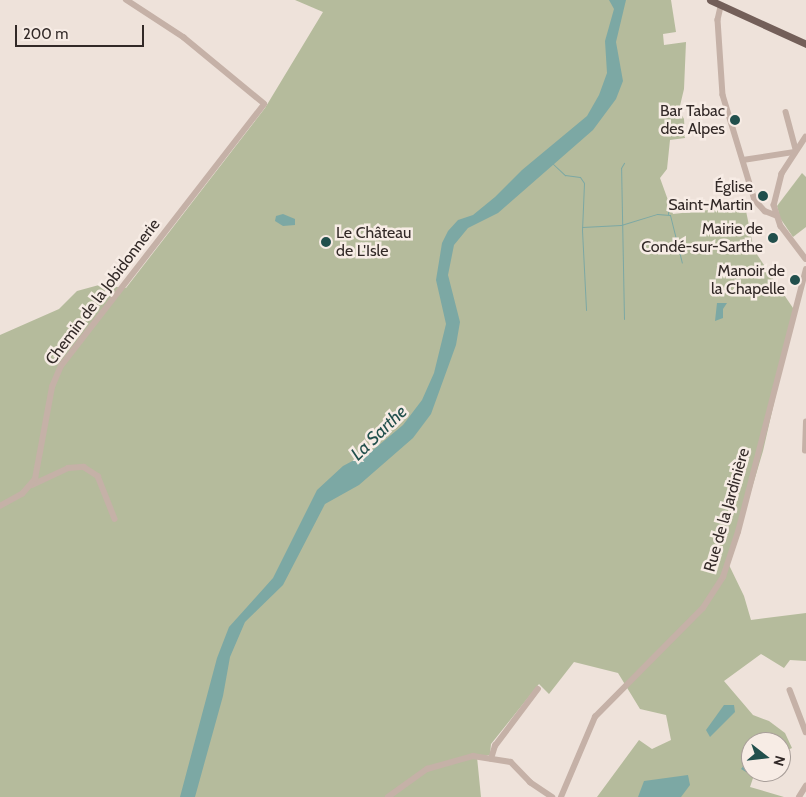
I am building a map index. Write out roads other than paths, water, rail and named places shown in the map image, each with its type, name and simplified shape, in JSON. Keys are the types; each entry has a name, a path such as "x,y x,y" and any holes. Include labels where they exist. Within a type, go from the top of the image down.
{"main road":[{"path":"716,3 806,44"}],"street":[{"name":"Chemin de la Jobidonnerie","path":"32,484 38,471 52,387 61,366 264,104 184,38 126,0"},
{"path":"716,3 723,95 758,204 775,215 806,259"},
{"path":"786,112 795,150"},
{"path":"775,215 777,186 795,150 806,137"},
{"path":"743,160 795,150"},
{"name":"Rue de la Jardinière","path":"562,797 595,717 702,608 723,578 738,532 806,270"},
{"path":"805,451 806,422"},
{"path":"0,506 22,494 32,484 68,468 84,467 98,476 115,519"},
{"path":"491,759 495,746 538,689"},
{"path":"790,690 806,732"},
{"path":"388,797 403,784 435,767 473,756 511,762 530,782 552,797"},
{"path":"799,797 806,786"}],"water":[{"path":"609,0 626,0 616,42 623,81 616,99 593,130 498,213 468,228 454,245 448,275 460,322 456,345 431,414 413,438 359,485 325,504 283,585 245,622 230,657 223,696 195,797 180,797 217,658 229,627 273,578 317,490 343,466 373,450 403,425 422,400 434,373 446,324 436,280 442,243 448,231 458,220 473,215 495,197 522,170 587,116 599,95 607,73 605,41 614,9"},
{"path":"283,214 295,219 295,225 283,226 275,221 276,216"},
{"path":"717,303 727,303 723,309 723,318 715,321"},
{"path":"724,705 734,705 735,712 710,737 706,730"},
{"path":"688,775 690,785 681,797 638,797 644,781"}],"waterway":[{"path":"552,163 565,175 580,177 584,183 582,230 586,310"},
{"path":"624,163 621,168 624,319"},
{"path":"668,214 669,199"},
{"path":"582,227 621,225 657,214 670,215 682,263"}],"place":[{"name":"Bar Tabac des Alpes","path":"735,120"},
{"name":"Église Saint-Martin","path":"763,196"},
{"name":"Mairie de Condé-sur-Sarthe","path":"773,238"},
{"name":"Le Château de L'Isle","path":"326,242"},
{"name":"Manoir de la Chapelle","path":"795,280"}],"water label":[{"name":"La Sarthe","path":"379,433"}]}
